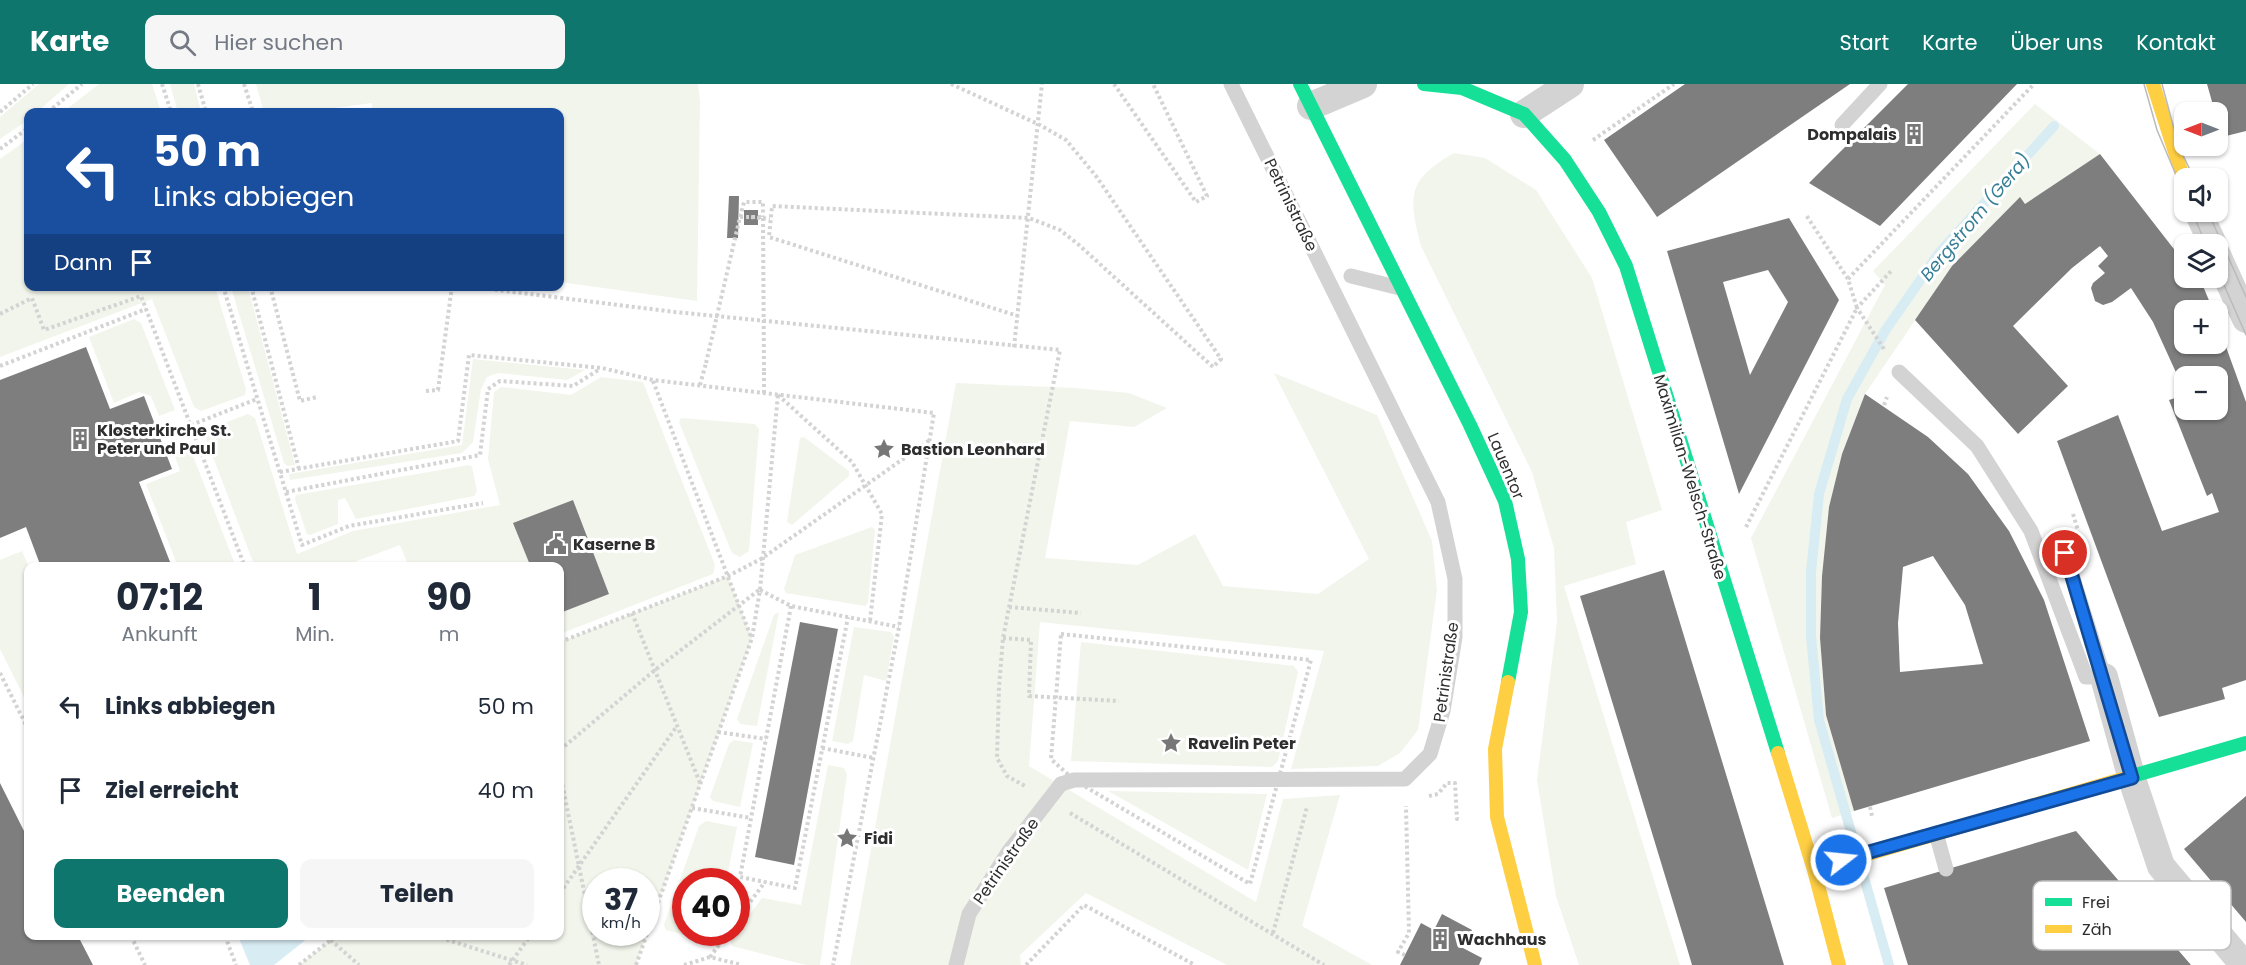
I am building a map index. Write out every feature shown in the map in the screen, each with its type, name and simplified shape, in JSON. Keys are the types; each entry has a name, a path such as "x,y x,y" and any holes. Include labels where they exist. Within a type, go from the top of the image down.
{"street":[{"path":"1306,95 1363,84"},
{"name":"Maximilian-Welsch-Straße","path":"1424,84 1462,88 1524,114 1565,160 1599,212 1626,266 1814,870 1839,965"},
{"path":"1524,114 1570,84"},
{"path":"2153,84 2180,168"},
{"name":"Lauentor","path":"1306,95 1505,501 1518,559 1521,612 1495,748 1497,817 1535,965"},
{"path":"2228,279 2246,319"},
{"path":"2104,677 2132,778 2161,866 2174,881"},
{"path":"1814,870 1841,860 2132,778 2246,743"},
{"path":"2231,949 2244,965"}],"lane":[{"name":"Petrinistraße","path":"1231,84 1438,502 1455,579 1455,637 1443,711 1430,754 1405,778"},
{"path":"1842,125 1880,84"},
{"path":"1351,276 1402,288"},
{"path":"1899,372 1977,446 2031,531 2086,677 2104,677 2065,553"},
{"path":"1068,782 1405,778"},
{"name":"Petrinistraße","path":"956,965 969,914 1009,851 1068,782"},
{"path":"1936,833 1946,869"}],"path":[{"path":"0,111 33,84"},
{"path":"53,108 82,84"},
{"path":"162,84 168,108"},
{"path":"198,84 205,108"},
{"path":"244,84 252,108"},
{"path":"951,84 1038,124 1066,140 1096,176 1221,359 1213,367 1079,245 1060,230 1029,218 772,206 769,237 1018,316"},
{"path":"1014,347 1042,84"},
{"path":"1114,84 1196,202 1207,196 1153,84"},
{"path":"1565,160 1674,84"},
{"path":"1848,279 2034,84"},
{"path":"0,149 24,132"},
{"path":"700,385 744,202 763,202 764,393"},
{"path":"1806,215 1848,279 1857,308 1899,372"},
{"path":"740,217 763,217"},
{"path":"751,217 770,219"},
{"path":"1746,527 1857,308 1892,270"},
{"path":"225,291 302,545 350,526 483,502"},
{"path":"252,291 299,469"},
{"path":"271,291 300,401 317,397"},
{"path":"426,391 438,390 451,291"},
{"path":"506,291 687,313 1060,350 1003,638 997,758 1007,776 1027,788"},
{"path":"0,314 32,298 44,330 141,296 243,562"},
{"path":"0,366 146,309"},
{"path":"280,472 458,441 469,355 602,368 653,380 934,413 899,627 833,965"},
{"path":"286,492 480,455 488,389 500,381 573,386 602,368"},
{"path":"653,380 752,638"},
{"path":"778,394 852,462 882,514 870,621"},
{"path":"636,965 752,638 760,590 761,559 778,394"},
{"path":"190,425 258,399"},
{"path":"564,640 728,576 761,559 930,440"},
{"path":"760,590 791,606 899,627"},
{"path":"564,747 655,670 738,604 760,590"},
{"path":"791,606 740,877 795,888 848,617"},
{"path":"1009,607 1081,613"},
{"path":"632,614 700,783"},
{"path":"1271,808 1250,884 1068,782 1051,759 1061,634 1311,660 1290,737"},
{"path":"1003,638 1031,640 1029,696 1119,701"},
{"path":"0,673 24,721"},
{"path":"564,887 677,726"},
{"path":"718,732 766,739"},
{"path":"822,748 874,758"},
{"path":"1405,778 1409,933 1398,952 1405,956"},
{"path":"1273,933 1314,780"},
{"path":"1438,794 1447,783 1455,783 1457,819 1467,819"},
{"path":"564,792 599,965"},
{"path":"692,808 751,818"},
{"path":"1068,812 1324,965"},
{"path":"750,902 765,882"},
{"path":"1026,964 1084,905 1195,965"},
{"path":"133,940 145,965"},
{"path":"227,940 236,965"},
{"path":"299,965 331,940 359,965"},
{"path":"448,940 527,965"},
{"path":"509,965 527,940"},
{"path":"710,957 718,946"},
{"path":"684,965 710,957 742,965"},
{"path":"1026,964 1032,965"}],"shaded area":[{"path":"39,84 69,84 42,108 24,108 24,123 0,139 0,117"},
{"path":"99,84 152,84 160,108 68,108"},
{"path":"170,84 194,84 200,108 177,108"},
{"path":"256,84 698,84 700,102 697,301 564,283 564,108 372,108 372,103 334,108 263,108"},
{"path":"2035,104 2100,154 2025,204 2019,198 1952,266 1865,394 1842,454 1829,507 1822,576 1820,638 1826,715 1854,811 1832,818 1751,538 1885,285 1873,271"},
{"path":"24,142 24,291 216,291 246,389 245,395 201,411 194,407 152,299 0,357 0,159"},
{"path":"1454,153 1485,158 1536,190 1592,278 1662,510 1626,522 1636,564 1564,586 1680,965 1579,965 1556,896 1537,780 1557,622 1554,548 1532,472 1421,246 1414,214 1413,202 1419,181 1427,172"},
{"path":"232,291 249,291 295,465 288,466 284,463"},
{"path":"134,319 141,323 175,410 159,416 151,396 139,392 114,403 89,337"},
{"path":"473,359 585,370 567,380 498,373 487,377 481,389 473,442 462,453 290,480 289,474 462,445"},
{"path":"1274,373 1377,415 1432,541 1437,590 1418,730 1400,753 1378,766 1291,769 1324,651 1040,622 1029,766 1256,902 1283,799 1340,795 1302,926 1372,965 1227,965 1086,893 1020,955 1021,965 850,965 956,383 1074,388 1129,393 1167,408 1134,427 1070,421 1045,558 1138,565 1195,534 1223,586 1318,594 1369,559"},
{"path":"601,377 643,382 715,565 713,574 564,632 564,611 609,594 573,500 514,523 529,562 407,562 400,545 354,562 253,562 205,436 206,430 248,414 255,418 297,554 353,531 500,505 488,459 494,392 501,387 571,395"},
{"path":"681,418 755,424 759,429 749,551 740,557 732,553 679,422"},
{"path":"804,437 849,471 849,476 792,525 787,522 800,438"},
{"path":"190,448 234,562 176,562 146,484 180,471 174,454"},
{"path":"469,465 472,467 477,491 474,496 356,519 345,498 338,500 338,524 310,535 307,534 295,499 296,495"},
{"path":"872,527 875,530 868,603 865,606 786,593 784,589 795,555"},
{"path":"22,551 27,562 24,562 24,697 0,649 0,560"},
{"path":"728,576 752,638 660,897 660,868 582,868 582,946 643,946 636,965 299,965 331,940 564,940 564,640"},
{"path":"779,612 757,726 740,724 737,719 774,615"},
{"path":"854,627 891,632 894,637 886,681 864,675 853,741 848,744 832,741"},
{"path":"1081,642 1294,666 1298,672 1278,761 1272,767 1071,761"},
{"path":"734,740 753,743 740,807 713,801 710,797 729,744"},
{"path":"828,765 844,768 847,775 820,965 806,965 732,946 750,946 750,914 762,898 801,905"},
{"path":"1108,791 1267,794 1248,870"},
{"path":"706,821 737,827 729,868 684,868 699,826"},
{"path":"672,902 672,932 666,930 664,925"},
{"path":"240,940 305,940 274,965 250,965"}],"building":[{"path":"1685,84 1850,84 1657,217 1604,140"},
{"name":"Dompalais","path":"1908,84 2017,84 1880,226 1809,183"},
{"path":"2207,84 2246,84 2246,131 2228,136 2228,102 2212,102"},
{"path":"2100,154 2174,249 2174,288 2204,288 2209,300 2174,300 2174,354 2228,352 2246,402 2246,680 2222,688 2225,699 2159,717 2057,441 2118,415 2162,531 2219,512 2212,493 2207,496 2177,420 2228,420 2228,366 2174,366 2174,368 2153,322 2131,288 2112,302 2103,305 2095,301 2091,288 2093,283 2105,273 2098,266 2108,256 2100,246 2072,268 2013,326 2068,386 2018,434 1915,320 1952,266 2020,197 2025,204"},
{"path":"729,196 739,196 738,238 727,238"},
{"path":"744,210 758,210 758,225 744,225"},
{"path":"1789,218 1839,300 1739,494 1667,251","holes":["1768,270 1788,302 1750,375 1723,282"]},
{"name":"Klosterkirche St. Peter und Paul","path":"86,347 110,409 144,396 172,469 139,482 170,562 39,562 26,527 0,538 0,380"},
{"path":"1865,394 1928,437 1968,474 2009,531 2044,600 2090,741 1854,811 1826,715 1820,638 1822,576 1829,507 1842,454","holes":["1933,556 1965,605 1983,664 1900,672 1898,623 1903,567"]},
{"path":"2174,398 2174,413 2169,400"},
{"name":"Kaserne B","path":"573,500 609,594 564,611 564,562 529,562 513,523"},
{"path":"1664,570 1784,965 1692,965 1580,596"},
{"path":"800,622 838,629 794,865 755,857"},
{"path":"0,783 24,831 24,940 80,940 93,965 0,965"},
{"path":"2246,796 2246,922 2231,904 2231,881 2211,881 2184,849"},
{"path":"2076,831 2119,881 2033,881 2033,950 2178,950 2191,965 1908,965 1884,888"},
{"name":"Wachhaus","path":"1442,914 1472,930 1463,948 1482,958 1479,965 1400,965 1421,923 1434,930"}],"waterway":[{"name":"Bergstrom (Gera)","path":"1889,965 1819,720 1811,636 1811,572 1819,494 1847,399 1885,331 1939,253 2054,126"}],"tram line":[{"path":"2144,84 2157,130 2174,170"},
{"path":"2162,84 2179,147 2189,168"},
{"path":"2196,222 2202,234"},
{"path":"2212,222 2246,297"},
{"path":"2225,288 2246,335"}],"traffic: fast":[{"path":"1300,84 1470,425 1505,501 1518,559 1521,612 1508,682"},
{"path":"1424,84 1462,88 1524,114 1565,160 1599,212 1626,266 1778,753"},
{"path":"2129,777 2246,743"}],"traffic: slow":[{"path":"2153,84 2180,168"},
{"path":"1508,682 1495,749 1497,817 1535,965"},
{"path":"1778,753 1814,870 1839,965"},
{"path":"1814,870 2129,777"}],"place":[{"name":"Dompalais","path":"1914,134"},
{"name":"Klosterkirche St. Peter und Paul","path":"80,439"},
{"name":"Bastion Leonhard","path":"884,449"},
{"name":"Kaserne B","path":"556,544"},
{"name":"Ravelin Peter","path":"1171,743"},
{"name":"Fidi","path":"847,838"},
{"name":"Wachhaus","path":"1440,939"}],"route":[{"path":"1841,860 2132,778 2104,677 2065,553"}]}
